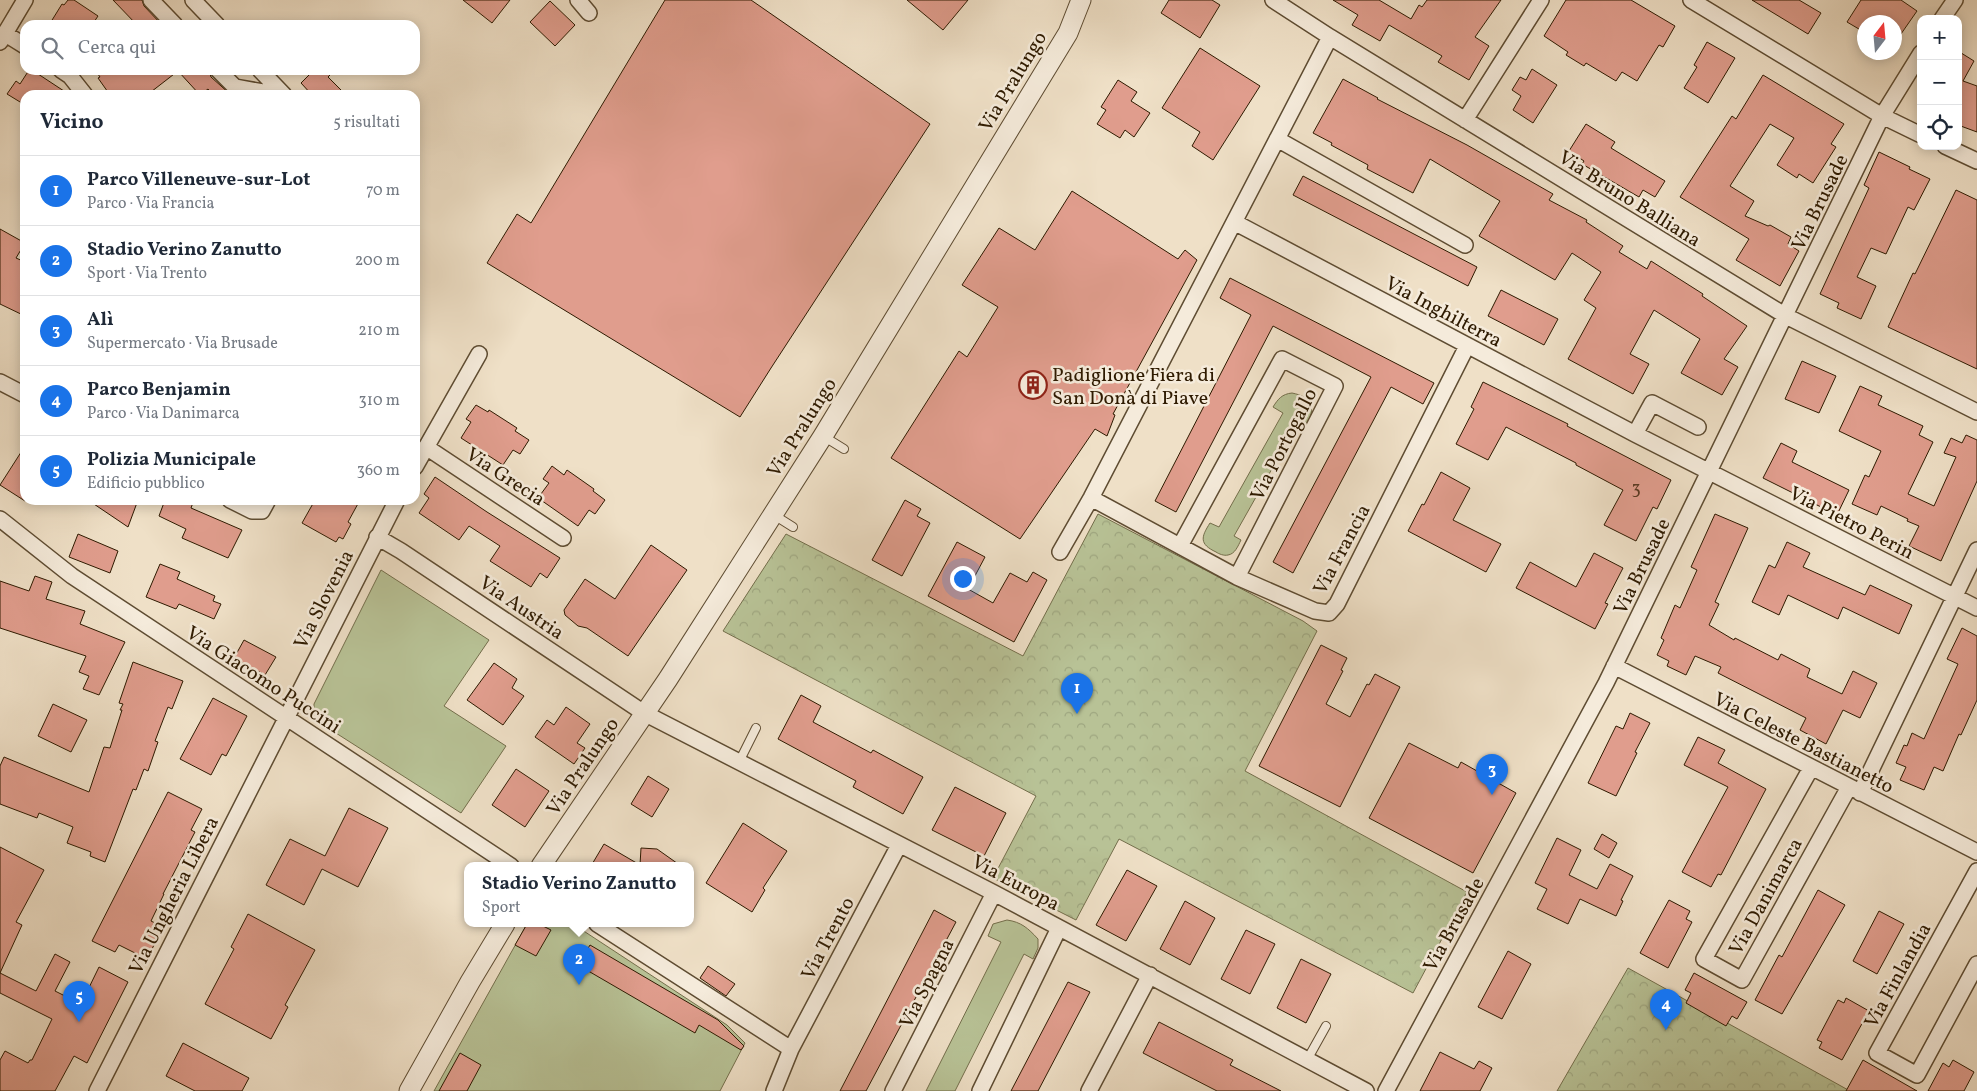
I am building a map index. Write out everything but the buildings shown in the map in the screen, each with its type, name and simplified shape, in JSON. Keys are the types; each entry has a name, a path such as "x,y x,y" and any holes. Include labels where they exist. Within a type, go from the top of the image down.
{"street":[{"path":"20,44 2,37 25,0"},
{"path":"152,0 170,20"},
{"path":"193,0 212,20"},
{"path":"578,0 589,13"},
{"name":"Via Pralungo","path":"544,862 644,713 823,436 1068,33 1081,0"},
{"name":"Via Bruno Balliana","path":"1273,0 1786,316 1977,412"},
{"path":"1465,120 1541,0"},
{"path":"1691,0 1882,116 1917,133"},
{"path":"1945,15 1955,0"},
{"path":"1060,552 1091,498 1330,36"},
{"name":"Via Brusade","path":"1386,1091 1614,666 1882,116 1917,59"},
{"path":"68,75 81,90"},
{"path":"223,75 235,87 252,90"},
{"path":"265,75 279,90"},
{"path":"1277,140 1465,245"},
{"path":"1954,150 1977,161"},
{"name":"Via Inghilterra","path":"1234,222 1635,434 1709,470"},
{"name":"Via Francia","path":"1091,498 1237,577 1315,611 1329,613 1337,604 1467,346"},
{"path":"420,458 479,354"},
{"name":"Via Portogallo","path":"1180,546 1282,359 1335,386 1237,577"},
{"path":"0,382 20,392"},
{"path":"1635,434 1652,403 1698,428"},
{"name":"Via Grecia","path":"426,447 563,538"},
{"name":"Via Pietro Perin","path":"1709,470 1977,608"},
{"path":"240,505 252,511 262,511 265,505"},
{"name":"Via Slovenia","path":"286,718 394,505"},
{"name":"Via Giacomo Puccini","path":"0,519 72,576 505,862"},
{"name":"Via Austria","path":"377,537 409,556 644,713"},
{"path":"1855,790 1955,597 1977,550"},
{"name":"Via Celeste Bastianetto","path":"1614,666 1977,852"},
{"name":"Via Europa","path":"644,713 994,893 1366,1091"},
{"name":"Via Ungheria Libera","path":"97,1091 286,718"},
{"name":"Via Danimarca","path":"1811,768 1704,959 1742,980 1855,790"},
{"name":"Via Trento","path":"774,1091 790,1049 899,845"},
{"name":"Via Finlandia","path":"1977,871 1877,1052 1917,1075 1977,964"},
{"name":"Via Spagna","path":"893,1091 994,893"},
{"path":"409,1091 503,927"},
{"path":"602,927 790,1049"},
{"path":"980,1091 1059,928"},
{"path":"1090,1091 1150,975"}],"lane":[{"path":"823,436 844,449"},
{"path":"772,514 793,526"},
{"path":"740,762 756,728"},
{"path":"1307,1060 1326,1026"}],"green space":[{"path":"1292,393 1304,397 1310,404 1311,413 1307,425 1299,421 1234,536 1241,540 1233,553 1223,555 1210,549 1203,540 1205,532 1210,523 1219,527 1283,413 1273,407 1281,397"},
{"path":"1098,514 1303,621 1317,631 1245,771 1467,892 1413,993 1119,839 1076,920 993,878 1036,796 723,631 786,534 1023,656"},
{"path":"381,570 489,640 444,706 506,746 461,813 314,719 314,704"},
{"path":"1007,920 1024,926 1038,939 1038,948 1033,959 1024,954 955,1091 926,1091 1001,942 988,936 993,924"},
{"path":"525,927 578,927 727,1025 745,1043 720,1091 434,1091"},
{"path":"1628,968 1850,1091 1557,1091"}],"place":[{"name":"Padiglione Fiera di San Donà di Piave","path":"1033,385"},
{"name":"Parco Villeneuve-sur-Lot","path":"1077,714"},
{"name":"Alì","path":"1492,795"},
{"name":"Stadio Verino Zanutto","path":"579,985"},
{"name":"Polizia Municipale","path":"79,1022"},
{"name":"Parco Benjamin","path":"1666,1030"}]}
